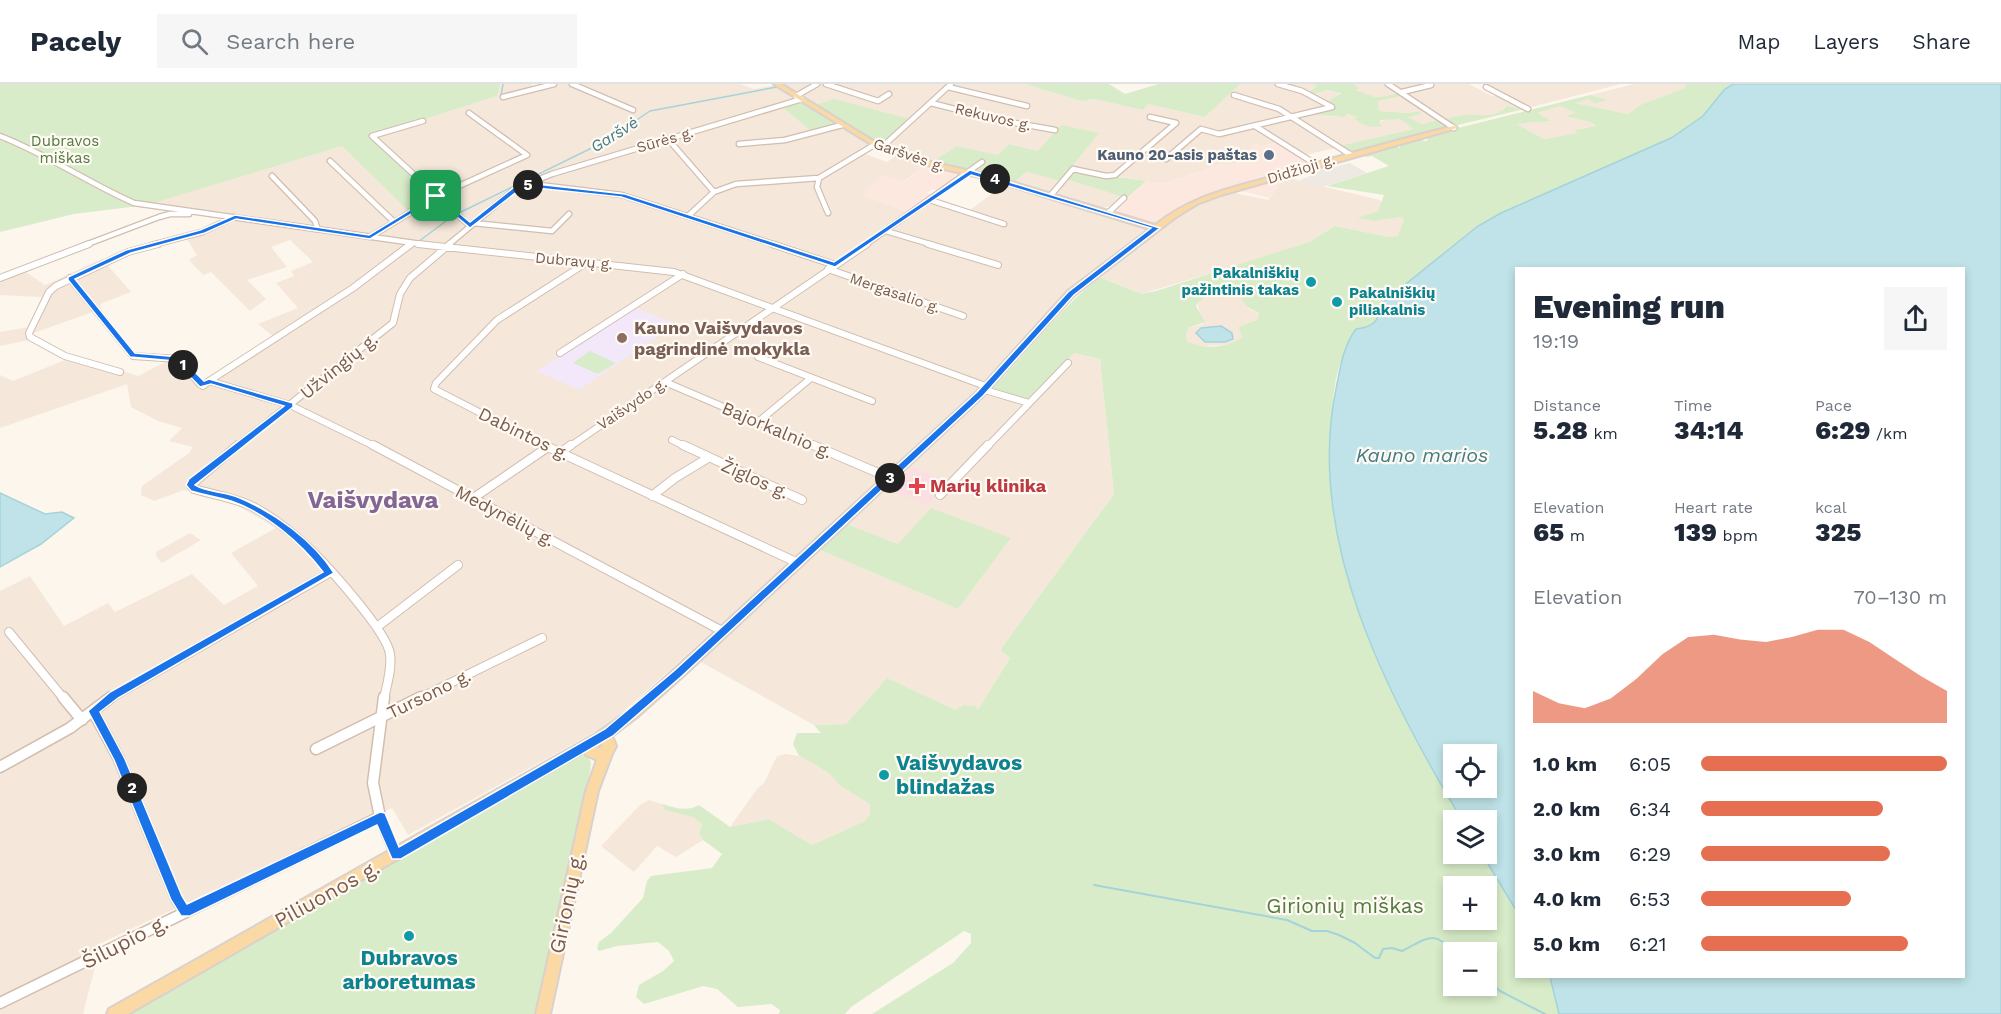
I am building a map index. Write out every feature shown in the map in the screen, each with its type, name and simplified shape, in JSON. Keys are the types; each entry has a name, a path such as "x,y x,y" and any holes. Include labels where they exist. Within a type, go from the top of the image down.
{"main road":[{"name":"Garšvės g.","path":"777,84 877,147 929,164 970,172 1051,195 1156,228"},
{"name":"Didžioji g.","path":"1156,228 1176,213 1200,201 1351,155 1454,128"},
{"path":"599,747 986,388 1066,298 1156,228"},
{"name":"Piliuonos g.","path":"114,1014 570,756 599,747"},
{"name":"Girionių g.","path":"543,1014 592,791 599,747"}],"street":[{"path":"503,97 529,87 554,84"},
{"path":"572,84 633,110"},
{"name":"Sūrės g.","path":"445,248 515,189 552,174 799,98 817,84"},
{"path":"826,84 878,101 889,94"},
{"path":"1166,159 1201,129 1219,134 1331,108 1330,105 1310,94 1278,84"},
{"path":"1388,84 1402,92 1426,112 1454,128"},
{"path":"688,216 714,192 743,182 819,177 877,147 950,85 1027,106"},
{"path":"1402,92 1431,85"},
{"path":"1486,87 1528,110"},
{"path":"1234,94 1267,104 1293,117 1351,155"},
{"name":"Rekuvos g.","path":"931,103 998,120 1055,130"},
{"path":"370,237 436,196 527,155 469,113"},
{"path":"1051,195 1073,169 1106,176 1121,172 1176,123 1150,117"},
{"path":"423,121 372,136 436,196 471,225 552,231 569,214"},
{"path":"739,144 785,140 842,125"},
{"path":"1255,126 1317,165"},
{"name":"Dubravų g.","path":"0,136 28,147 109,192 142,204 445,248 665,270 682,274 986,388"},
{"path":"668,139 714,192"},
{"path":"330,161 393,221"},
{"name":"Vaišvydo g.","path":"561,452 886,231 981,162"},
{"path":"272,176 315,221 317,225 315,229"},
{"path":"819,177 817,187 828,213"},
{"path":"531,184 622,195 835,265"},
{"path":"1108,213 1124,198"},
{"path":"930,200 1004,224"},
{"path":"0,278 164,215 218,214"},
{"path":"120,372 65,356 30,337 29,333 49,292 70,278 128,252 202,232 235,217"},
{"path":"886,231 998,265"},
{"path":"209,381 353,288 412,243"},
{"name":"Užvingių g.","path":"396,855 380,817 373,783 380,718 390,671 390,653 377,627 313,552 268,516 235,499 194,489 191,485 193,481 393,322 404,284 445,248"},
{"name":"Dabintos g.","path":"586,262 497,320 434,387 437,392 548,447 798,563"},
{"name":"Mergasalio g.","path":"828,270 963,316"},
{"path":"560,353 682,274"},
{"name":"Medynėlių g.","path":"70,278 133,356 178,359 203,386 209,381 290,405 343,429 724,632"},
{"path":"758,357 872,401"},
{"path":"940,495 1068,363"},
{"path":"758,422 811,378"},
{"name":"Bajorkalnio g.","path":"665,382 890,478"},
{"path":"986,388 1029,403"},
{"name":"Žiglos g.","path":"672,440 802,500"},
{"path":"472,499 548,447"},
{"name":"Žiglos g.","path":"652,496 675,478 708,458"},
{"path":"377,627 458,566"},
{"path":"0,767 82,720 114,695 329,573"},
{"path":"9,632 82,720"},
{"name":"Tursono g.","path":"316,749 542,638"},
{"path":"93,711 119,759 177,900 185,912"},
{"name":"Šilupio g.","path":"0,1003 380,817"}],"shaded area":[{"path":"500,84 532,84 532,87 548,84 740,84 754,89 776,85 799,101 782,107 813,133 841,126 871,144 860,152 887,162 896,156 927,164 903,182 862,191 865,196 913,214 934,199 969,211 1006,183 1148,228 1067,292 977,392 611,723 408,835 392,808 101,943 83,1014 0,1014 0,591 30,576 64,626 108,603 115,612 192,574 224,605 258,586 231,553 276,528 233,503 184,490 154,501 141,495 142,486 189,453 193,447 169,441 182,428 158,421 131,407 127,384 0,428 0,375 13,381 75,356 138,376 177,356 201,382 206,382 274,337 258,324 298,308 276,283 294,276 291,271 313,262 290,240 271,247 287,267 247,280 266,299 250,311 211,272 203,275 189,260 197,255 186,238 209,231 231,219 139,207 342,146 408,211 370,136 497,96"},
{"path":"786,84 1025,84 1081,101 1094,99 1143,110 1148,104 1205,117 1240,84 1313,84 1319,86 1307,91 1341,92 1329,101 1334,107 1316,115 1337,117 1346,114 1379,123 1385,119 1400,119 1415,129 1305,155 1283,141 1263,146 1256,144 1238,163 1227,166 1221,164 1163,184 1116,176 1067,179 1122,196 1111,206 1101,208 1014,182 1027,172 1061,181 1072,166 1057,132 1038,151 1009,144 998,156 956,146 931,163 882,145 783,86"},
{"path":"1469,84 1492,96 1502,96 1482,87 1486,84 1621,84 1524,109 1507,106 1499,113 1481,117 1468,115 1422,124 1407,117 1419,111 1408,113 1379,111 1378,101 1399,92 1383,97 1367,96 1355,89 1353,85"},
{"path":"1634,84 1686,84 1685,88 1642,104 1628,114 1574,103 1594,97 1590,95"},
{"path":"1560,106 1577,113 1567,116 1590,122 1596,127 1582,128 1578,133 1544,139 1515,124 1549,121 1536,113"},
{"path":"1279,142 1311,165 1194,201 1180,207 1155,224 1113,212 1146,181 1163,184 1221,164 1227,166 1238,163 1256,144 1263,146"},
{"path":"1350,163 1367,173 1322,187 1299,181 1316,173 1313,168 1328,169"},
{"path":"927,164 964,173 941,191 933,189 927,193 933,195 909,213 865,196 862,191 885,175 904,182"},
{"path":"1284,177 1380,200 1382,202 1378,211 1359,218 1375,221 1401,217 1404,219 1399,236 1389,237 1335,226 1309,242 1141,294 1096,275 1184,209 1231,192 1268,200"},
{"path":"1284,177 1269,198 1241,191 1262,183"},
{"path":"102,259 131,292 100,304 101,309 31,334 29,340 0,346 0,332 29,327 42,297 0,295 0,279 23,270 45,285"},
{"path":"1226,289 1234,291 1242,297 1249,309 1259,313 1257,320 1238,327 1242,337 1233,344 1197,347 1187,341 1188,328 1203,324 1197,303 1214,292"},
{"name":"Kauno Vaišvydavos pagrindinė mokykla","path":"636,308 676,324 579,390 537,371"},
{"path":"1074,353 1100,359 1114,494 1000,650 1010,658 978,711 956,710 887,678 846,724 814,725 701,662 820,550 958,609 1011,538 898,544 847,524 991,390 1030,399"},
{"name":"Marių klinika","path":"913,467 946,480 934,492 938,494 927,505 889,490"},
{"path":"190,533 201,540 162,563 156,556 156,552"},
{"path":"786,754 799,756 816,765 831,775 838,784 870,803 870,814 865,821 812,845 769,819 730,827 757,789 764,783 777,756"},
{"path":"649,800 662,804 665,810 694,817 702,824 699,833 703,840 676,857 657,846 634,872 601,846 640,805"}],"green space":[{"name":"Dubravos miškas","path":"0,84 500,84 497,96 371,136 433,196 408,211 342,146 147,205 74,214 0,232"},
{"path":"1025,84 1109,84 1125,94 1158,84 1240,84 1205,117 1148,104 1143,110 1094,99 1081,101"},
{"path":"1313,84 1355,84 1359,88 1356,90 1376,97 1402,94 1405,95 1378,101 1379,111 1407,113 1420,111 1421,114 1408,117 1422,124 1439,120 1450,127 1347,151 1340,146 1414,129 1400,119 1381,120 1379,123 1382,126 1372,127 1355,119 1357,117 1347,114 1344,117 1316,115 1313,113 1334,106 1328,101 1341,93 1327,90 1312,94 1307,92 1318,86"},
{"name":"Girionių miškas","path":"1686,84 1733,84 1724,90 1703,116 1671,138 1501,213 1478,226 1381,304 1378,320 1360,331 1339,366 1331,421 1330,474 1336,527 1348,579 1365,630 1386,680 1443,788 1443,798 1449,798 1456,810 1443,810 1443,864 1488,864 1495,876 1443,876 1443,930 1497,930 1497,879 1515,908 1515,978 1550,978 1559,1014 872,1014 953,963 971,943 971,934 964,931 851,1007 845,1014 779,1014 780,1010 771,1004 738,1007 717,989 703,986 644,1004 636,997 639,985 663,971 674,961 669,951 658,942 617,946 599,951 597,948 599,942 611,933 643,898 647,881 651,876 712,868 722,854 703,840 699,833 702,824 693,817 665,810 662,804 685,809 699,805 730,827 769,819 812,845 865,821 870,814 870,804 838,784 831,775 799,756 793,744 797,733 821,733 814,725 846,724 887,678 956,710 963,705 975,706 978,710 1010,658 1000,650 1114,494 1100,359 1074,353 1028,400 991,390 1057,317 1085,290 1100,277 1141,294 1156,291 1309,242 1335,226 1389,237 1398,236 1404,220 1401,217 1375,221 1357,218 1378,211 1384,195 1327,186 1389,166 1372,156 1366,157 1360,154 1394,145 1400,148 1400,143 1418,139 1425,141 1428,140 1426,136 1590,95 1607,100 1595,103 1588,99 1575,103 1628,114 1642,104 1685,88","holes":["1560,106 1576,113 1566,116 1590,122 1596,126 1575,130 1577,133 1544,139 1516,124 1551,121 1537,113","1232,290 1241,297 1246,306 1259,313 1257,320 1238,327 1242,337 1230,344 1207,347 1187,341 1188,328 1205,322 1196,306 1197,303 1214,292"]},
{"path":"834,99 910,119 879,145 815,105"},
{"path":"799,101 839,125 812,132 782,107"},
{"path":"1507,106 1524,109 1454,126 1443,120 1464,115 1498,113"},
{"path":"1061,125 1099,133 1060,181 1027,172 1014,182 931,163 956,146 998,155 1009,144 1038,151"},
{"path":"1072,170 1146,181 1127,198 1066,179"},
{"path":"590,351 616,363 598,374 573,363"},
{"path":"931,508 1011,538 958,609 820,550 847,524 898,544"},
{"name":"Dubravos arboretumas","path":"582,755 588,757 591,762 590,772 537,1014 130,1014 572,758"}],"water":[{"name":"Kauno marios","path":"1733,84 2001,84 2001,1014 1559,1014 1550,978 1965,978 1965,267 1515,267 1515,908 1488,864 1497,864 1497,810 1456,810 1449,798 1497,798 1497,744 1443,744 1443,787 1406,721 1359,614 1342,558 1332,502 1329,445 1341,366 1345,350 1356,329 1374,323 1379,315 1381,304 1478,226 1501,213 1671,138 1703,116 1724,90"},
{"path":"1221,326 1232,333 1233,339 1225,342 1205,342 1196,333 1201,328"},
{"path":"0,493 45,514 62,512 74,518 41,544 0,567"}],"waterway":[{"path":"501,96 503,84"},
{"name":"Garšvė","path":"461,212 604,142 650,111 777,87"},
{"name":"Garšvė","path":"418,242 454,215"},
{"path":"1094,885 1287,920 1312,931 1327,931 1339,935 1355,943 1375,958 1379,958 1383,949 1392,948 1402,951 1430,938 1443,942"},
{"path":"1497,988 1545,1014"}],"place":[{"name":"Kauno 20-asis paštas","path":"1269,155"},
{"name":"Pakalniškių pažintinis takas","path":"1311,282"},
{"name":"Pakalniškių piliakalnis","path":"1337,302"},
{"name":"Kauno Vaišvydavos pagrindinė mokykla","path":"622,338"},
{"name":"Marių klinika","path":"917,486"},
{"name":"Vaišvydavos blindažas","path":"884,775"},
{"name":"Dubravos arboretumas","path":"409,936"}],"district":[{"name":"Vaišvydava","path":"373,500"}],"route":[{"path":"970,172 1156,228 1071,293 980,394 679,673 609,733 396,855 380,817 185,912 177,900 119,759 93,711 114,695 329,573 313,552 268,516 248,504 194,489 191,485 193,481 290,405 209,381 203,386 178,359 133,356 70,278 114,257 202,232 235,217 370,237 436,196 470,226 515,189 531,184 622,195 835,265 970,172"}]}
